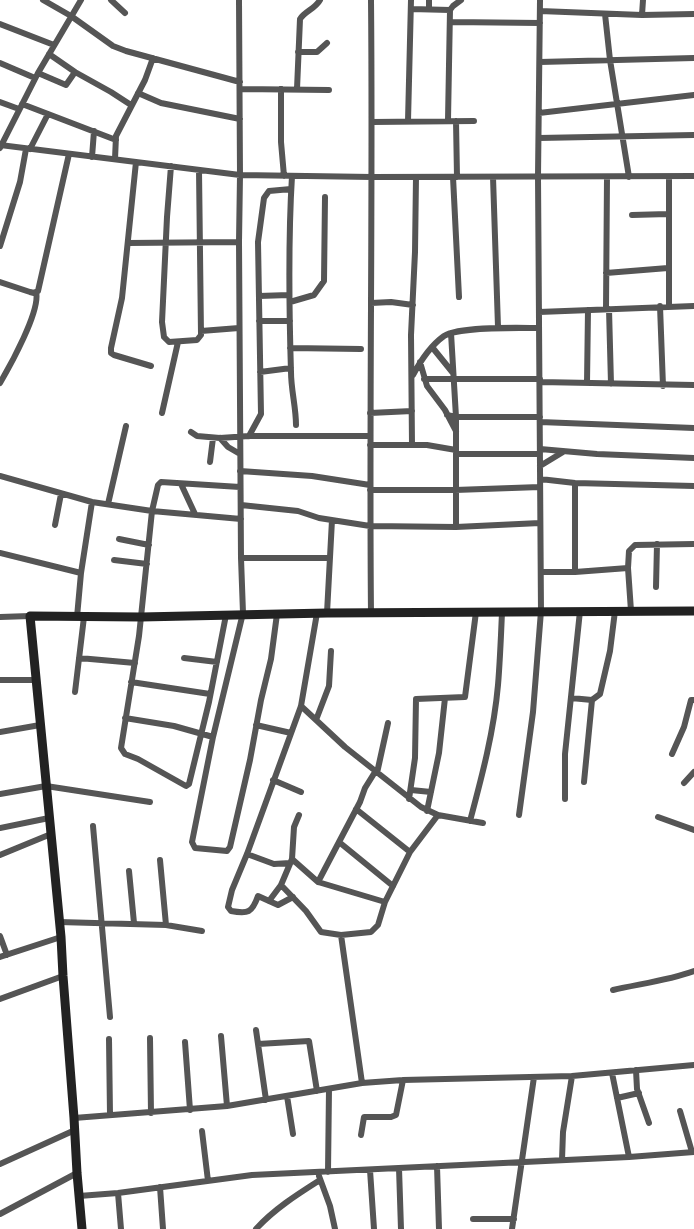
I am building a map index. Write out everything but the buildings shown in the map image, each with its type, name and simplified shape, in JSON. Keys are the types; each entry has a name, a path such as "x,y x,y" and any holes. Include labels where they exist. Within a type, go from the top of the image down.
{"street":[{"path":"43,0 71,16 112,46 134,54 154,58 240,85 298,90 329,90"},
{"path":"81,0 36,76 1,146 240,175 372,178 694,176"},
{"path":"110,0 125,13"},
{"path":"239,0 240,175 238,242 243,613 213,736 192,844 195,848 227,851 230,847 271,659 277,614"},
{"path":"298,90 298,52 301,17 315,7 320,0"},
{"path":"371,0 371,613"},
{"path":"408,121 411,0"},
{"path":"429,0 429,9"},
{"path":"448,120 450,10 461,0"},
{"path":"519,815 533,712 541,611 538,176 540,0"},
{"path":"642,15 643,0"},
{"path":"411,9 450,10"},
{"path":"540,11 642,15 694,14"},
{"path":"605,14 610,60 629,177"},
{"path":"451,22 540,23"},
{"path":"0,24 54,45"},
{"path":"298,52 317,52 327,43"},
{"path":"49,54 131,106"},
{"path":"115,160 116,140 154,58"},
{"path":"540,62 694,58"},
{"path":"0,64 66,85 75,72"},
{"path":"281,89 281,142 284,176"},
{"path":"138,93 161,104 240,119"},
{"path":"539,113 694,95"},
{"path":"0,102 48,114 116,140"},
{"path":"0,242 18,192 28,149 48,114"},
{"path":"456,121 455,177 459,298"},
{"path":"372,122 474,121"},
{"path":"92,157 94,131"},
{"path":"539,138 694,135"},
{"path":"0,383 18,349 36,302 36,292 41,281 69,154"},
{"path":"136,162 122,298 110,348 111,353 151,366"},
{"path":"171,166 163,293 163,334 167,341 197,340 201,332 199,170"},
{"path":"292,176 290,348 296,425"},
{"path":"493,176 498,327"},
{"path":"412,445 411,335 416,177"},
{"path":"607,177 606,273 611,384"},
{"path":"668,177 669,306"},
{"path":"249,436 261,414 258,242 264,198 266,193 273,190 291,189"},
{"path":"259,296 290,298 314,295 324,281 325,197"},
{"path":"632,215 668,214"},
{"path":"128,243 238,242"},
{"path":"606,273 668,268"},
{"path":"0,282 30,292 36,292"},
{"path":"371,303 392,302 413,305"},
{"path":"660,306 662,386"},
{"path":"539,312 694,306"},
{"path":"588,310 588,383"},
{"path":"259,321 290,321"},
{"path":"412,376 432,347 451,333 498,327 539,328"},
{"path":"201,332 239,328"},
{"path":"451,333 456,417 456,527"},
{"path":"162,413 178,342"},
{"path":"432,347 453,376"},
{"path":"290,348 360,349"},
{"path":"420,362 424,379 456,432"},
{"path":"260,372 291,368"},
{"path":"424,379 453,376 662,386 694,385"},
{"path":"370,413 412,411"},
{"path":"447,415 456,417 694,428"},
{"path":"108,504 126,426"},
{"path":"191,432 197,436 217,438 249,436 370,436"},
{"path":"217,438 240,454"},
{"path":"210,462 217,438"},
{"path":"370,445 440,446 456,452 540,451 694,458"},
{"path":"540,466 563,452"},
{"path":"240,471 312,476 370,488 455,490 540,483 694,486"},
{"path":"0,476 92,502 152,511 241,519"},
{"path":"226,615 202,733 189,784 186,786 123,752 121,746 141,617 152,511 159,483 240,487"},
{"path":"575,483 575,572"},
{"path":"181,484 195,514"},
{"path":"187,496 195,485"},
{"path":"54,525 61,494"},
{"path":"75,692 79,658 81,572 92,502"},
{"path":"241,505 298,511 332,520 370,526 456,527 540,523"},
{"path":"327,613 332,520"},
{"path":"119,539 149,545"},
{"path":"656,587 657,544"},
{"path":"631,611 628,568 629,551 632,546 694,544"},
{"path":"0,553 81,572"},
{"path":"241,558 329,558"},
{"path":"114,560 147,564"},
{"path":"541,572 575,572 628,568"},
{"path":"565,798 566,754 580,611"},
{"path":"571,698 592,700 598,696 610,651 615,611"},
{"path":"0,617 141,617 243,613 694,611"},
{"path":"409,799 415,758 416,699 463,698 466,696 476,612"},
{"path":"470,821 494,715 498,685 502,612"},
{"path":"293,897 280,905 258,896 253,908 247,912 231,911 228,908 232,890 248,854 301,706 317,613"},
{"path":"30,616 61,937 82,1229"},
{"path":"316,720 329,686 331,651"},
{"path":"79,658 134,663"},
{"path":"184,658 217,662"},
{"path":"0,680 35,680"},
{"path":"131,682 210,694"},
{"path":"427,811 439,753 445,698"},
{"path":"584,782 592,700"},
{"path":"672,754 684,727 691,700 694,700"},
{"path":"209,702 221,703"},
{"path":"301,706 376,772 427,811 438,815 483,823"},
{"path":"125,718 167,725 213,736"},
{"path":"318,882 365,788 376,772 388,723"},
{"path":"0,732 40,725"},
{"path":"256,725 291,733"},
{"path":"684,783 694,772"},
{"path":"273,780 301,792"},
{"path":"0,794 46,786 150,802"},
{"path":"411,790 431,792"},
{"path":"356,808 410,852"},
{"path":"269,901 280,885 291,861 294,827 299,815"},
{"path":"280,885 293,897 321,932 341,936 368,933 374,930 378,924 385,902 410,852 438,815"},
{"path":"658,817 694,830"},
{"path":"0,828 49,818"},
{"path":"93,826 110,1017"},
{"path":"0,855 51,834"},
{"path":"339,842 393,886"},
{"path":"248,854 274,864 291,861 318,882 385,902"},
{"path":"160,860 166,925"},
{"path":"130,871 134,923"},
{"path":"59,922 166,925 202,931"},
{"path":"0,936 7,955"},
{"path":"341,936 362,1083"},
{"path":"0,957 61,937"},
{"path":"613,990 681,976 694,971"},
{"path":"0,999 63,976"},
{"path":"256,1030 266,1100"},
{"path":"222,1036 227,1106"},
{"path":"150,1038 151,1113"},
{"path":"109,1039 110,1115"},
{"path":"258,1044 309,1041 317,1091"},
{"path":"185,1042 190,1110"},
{"path":"74,1118 227,1106 362,1083 403,1080 572,1076 694,1065"},
{"path":"636,1070 639,1092 649,1123"},
{"path":"612,1073 629,1158"},
{"path":"562,1160 563,1132 572,1076"},
{"path":"512,1229 534,1077"},
{"path":"362,1135 363,1117 391,1117 396,1115 403,1080"},
{"path":"328,1089 328,1172"},
{"path":"617,1098 639,1092"},
{"path":"287,1096 293,1134"},
{"path":"256,1229 264,1220 319,1176 328,1172 629,1158 693,1152 680,1111"},
{"path":"0,1164 75,1130"},
{"path":"202,1131 208,1181"},
{"path":"437,1166 439,1229"},
{"path":"399,1168 401,1229"},
{"path":"370,1170 374,1229"},
{"path":"0,1214 77,1173"},
{"path":"79,1196 118,1193 252,1175 319,1176"},
{"path":"319,1176 330,1206 335,1229"},
{"path":"160,1187 163,1229"},
{"path":"118,1193 121,1229"},
{"path":"473,1219 514,1218"}]}
